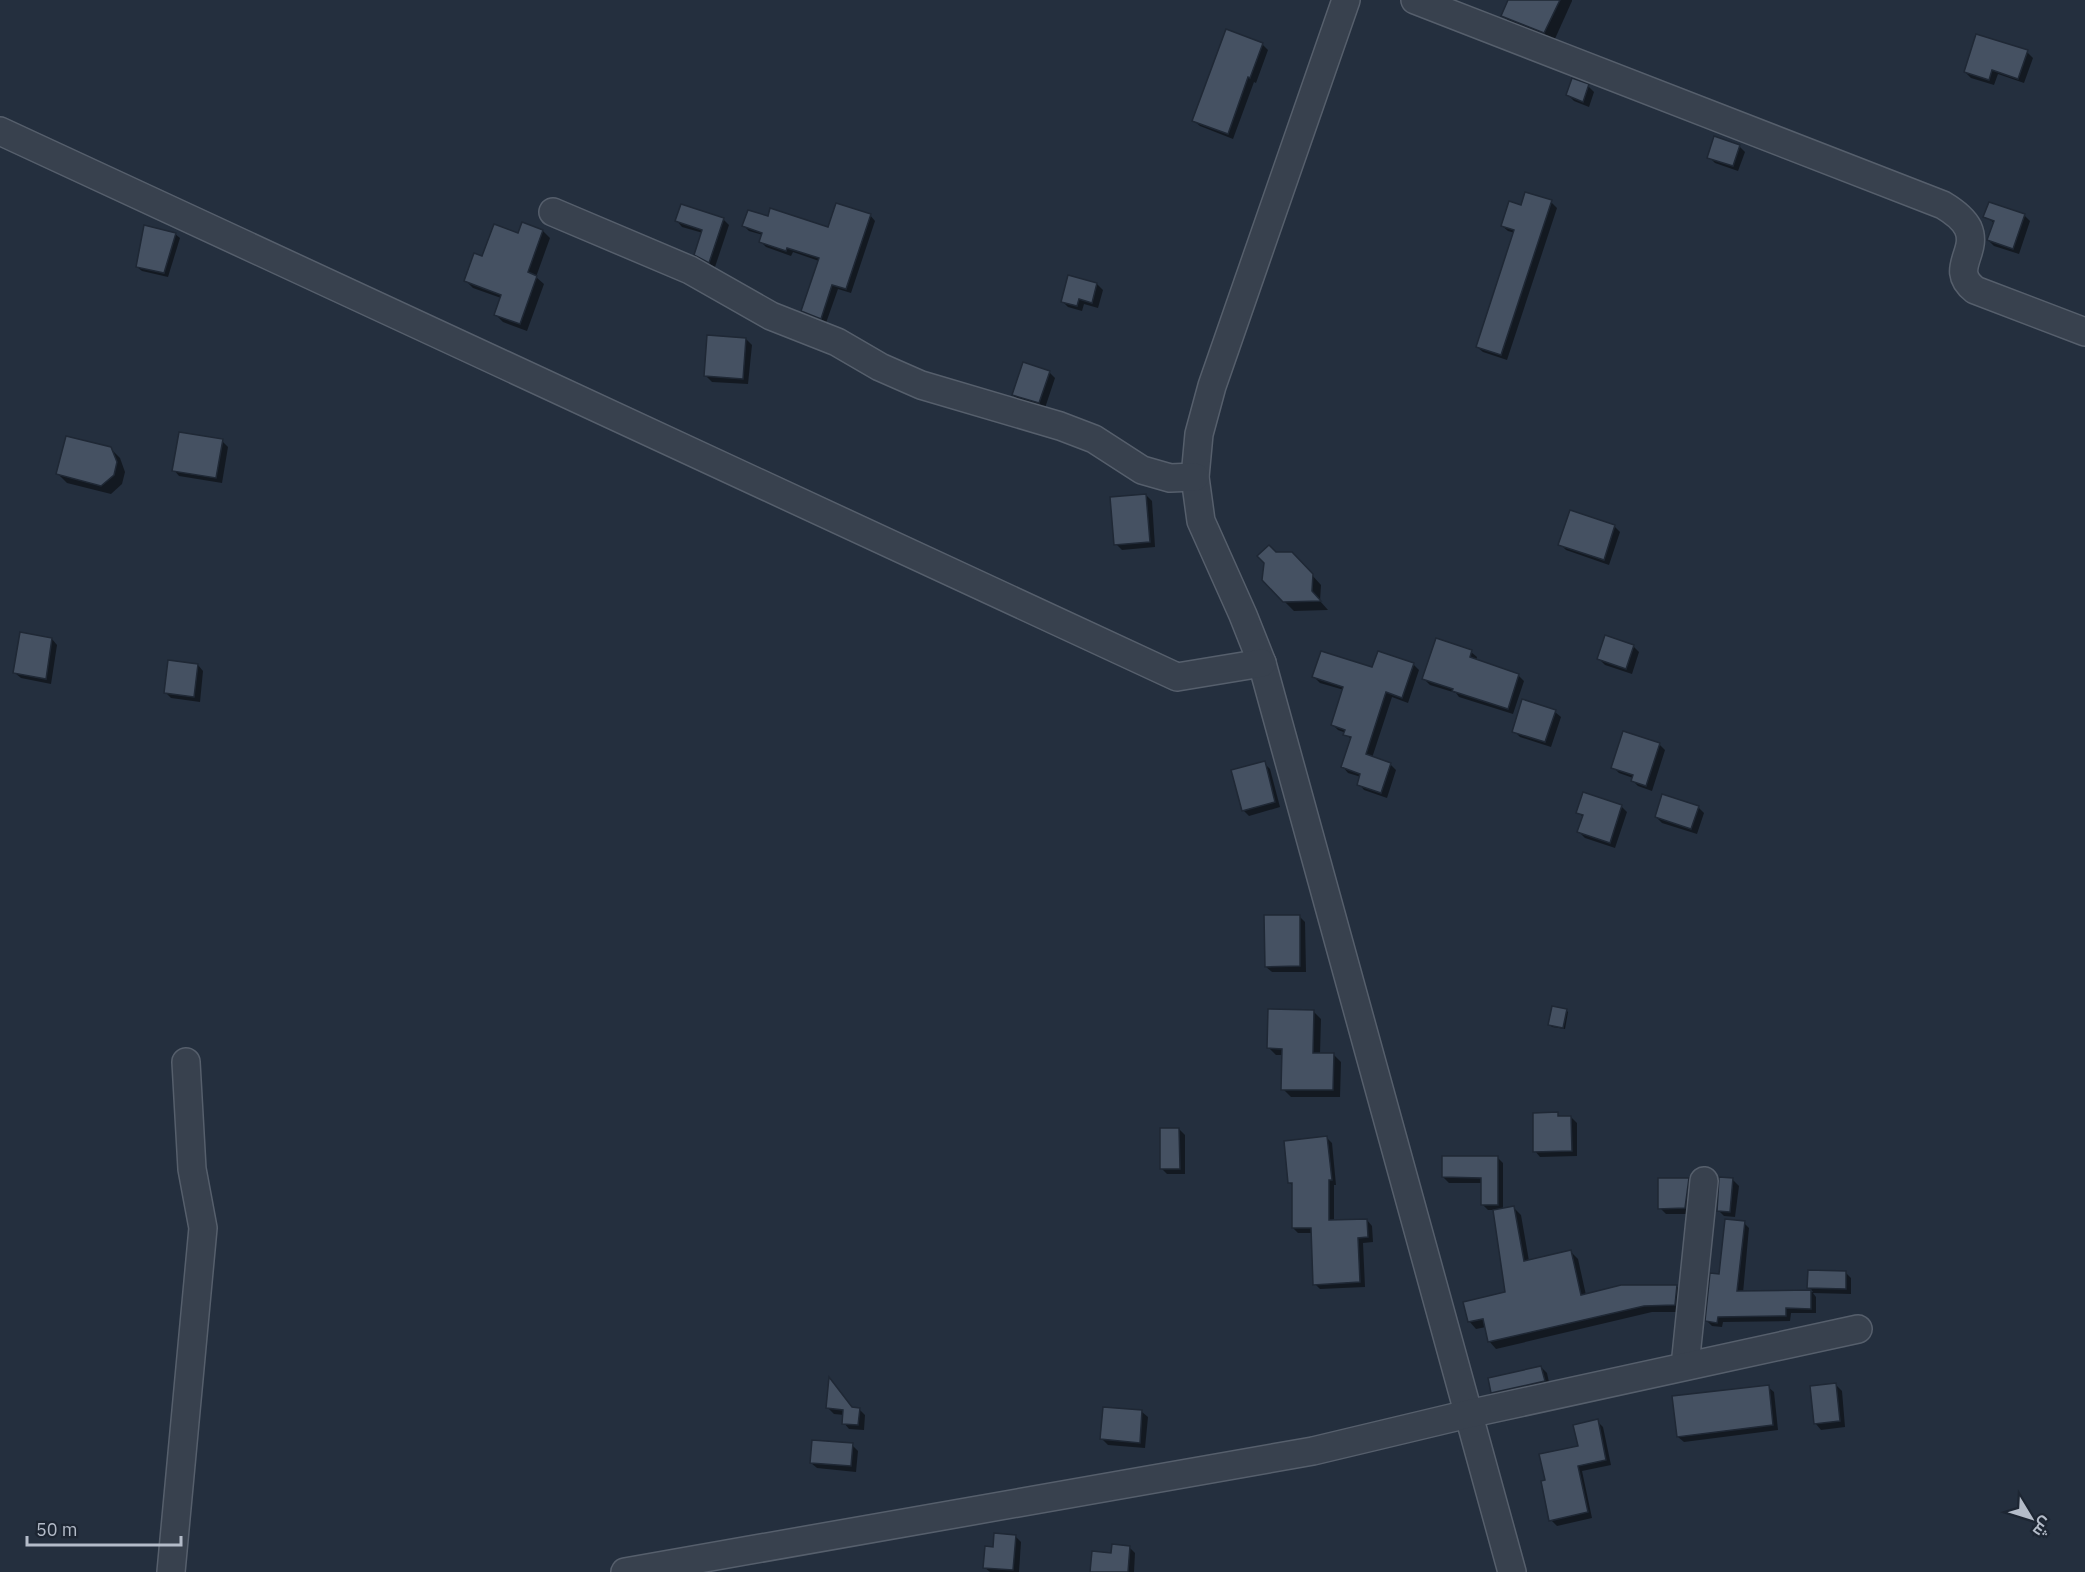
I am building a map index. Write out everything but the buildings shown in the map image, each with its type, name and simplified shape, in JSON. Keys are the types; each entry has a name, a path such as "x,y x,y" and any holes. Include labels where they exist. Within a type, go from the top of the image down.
{"street":[{"path":"1346,0 1212,386 1199,434 1195,477 1201,521 1262,663 1512,1572"},
{"path":"1415,0 1943,205 1958,215 1968,229 1970,243 1962,275 1966,284 1975,290 2085,333"},
{"path":"0,131 1177,677 1262,663"},
{"path":"553,212 690,270 771,316 837,342 880,367 921,385 1060,426 1094,439 1142,470 1170,478 1195,477"},
{"path":"171,1572 203,1228 192,1169 186,1062"},
{"path":"1685,1366 1704,1181"},
{"path":"625,1572 1313,1451 1468,1414 1858,1329"}]}
